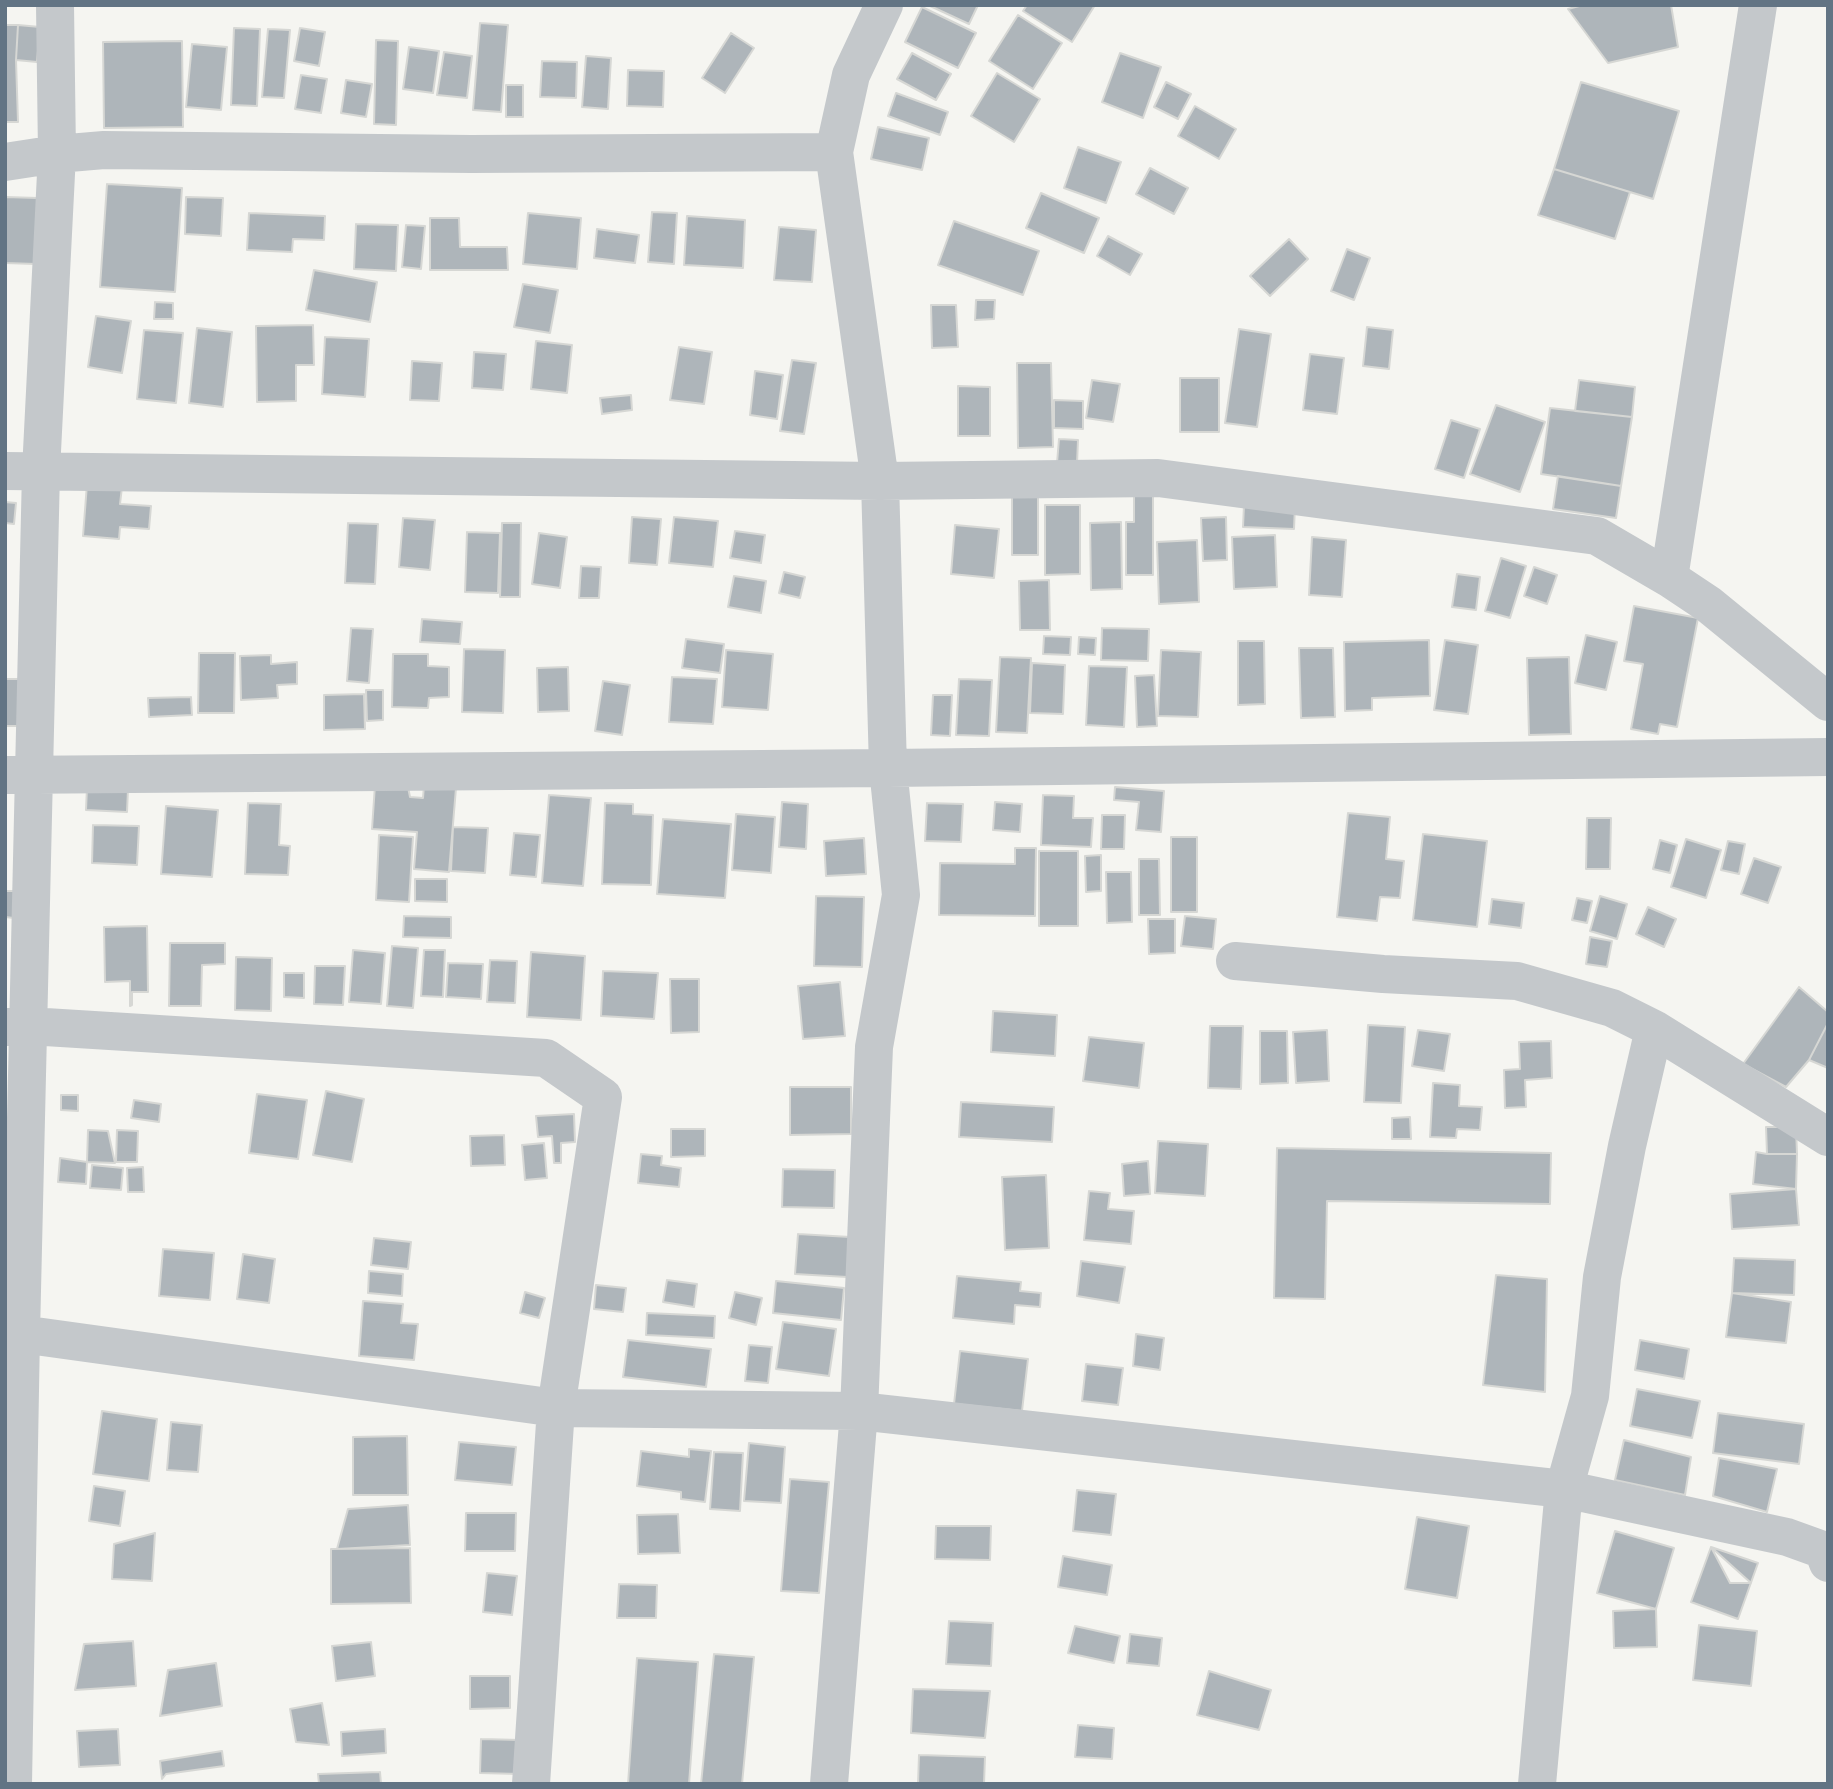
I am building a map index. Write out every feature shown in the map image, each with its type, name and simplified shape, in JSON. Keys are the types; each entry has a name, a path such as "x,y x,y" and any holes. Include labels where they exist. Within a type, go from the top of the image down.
{"street":[{"path":"13,1784 10,1668 23,471 57,154 55,5"},
{"path":"828,1784 859,1411 874,1046 901,895 888,768 880,481 834,152 851,75 884,5"},
{"path":"1669,578 1758,5"},
{"path":"5,162 104,150 471,154 834,152"},
{"path":"23,471 880,481 1158,478 1597,536 1709,604 1828,702"},
{"path":"20,775 1828,757"},
{"path":"1235,961 1383,974 1517,981 1612,1009 1654,1029 1828,1137"},
{"path":"17,1026 546,1058 603,1097 555,1408 531,1784"},
{"path":"1536,1784 1564,1489 1590,1396 1602,1277 1627,1146 1654,1029"},
{"path":"13,1334 555,1408 859,1411 1564,1489 1787,1537 1823,1550 1828,1563"}],"building":[{"path":"928,5 978,5 969,24"},
{"path":"1027,5 1095,5 1072,42 1023,11"},
{"path":"1583,5 1671,5 1678,47 1608,63 1568,9"},
{"path":"922,7 976,33 958,68 905,42"},
{"path":"1018,15 1062,43 1033,89 989,61"},
{"path":"480,23 508,25 501,112 473,110"},
{"path":"5,25 18,25 18,122 5,122"},
{"path":"18,25 40,27 37,62 16,60"},
{"path":"234,28 260,29 257,106 231,105"},
{"path":"300,28 325,32 319,66 294,61"},
{"path":"268,29 290,30 284,98 262,97"},
{"path":"731,33 754,48 725,93 702,78"},
{"path":"376,40 398,41 396,125 374,124"},
{"path":"182,41 183,127 104,128 103,42"},
{"path":"192,44 227,47 221,110 186,107"},
{"path":"409,47 439,51 433,93 403,89"},
{"path":"444,52 472,56 467,98 437,95"},
{"path":"912,53 951,74 936,100 897,79"},
{"path":"1120,53 1161,67 1143,118 1102,102"},
{"path":"586,56 611,58 608,109 582,107"},
{"path":"542,61 577,62 576,98 540,97"},
{"path":"628,70 664,71 663,107 627,106"},
{"path":"997,73 1040,99 1014,142 971,116"},
{"path":"301,75 327,79 321,113 295,109"},
{"path":"346,80 372,84 366,117 341,113"},
{"path":"1166,82 1191,94 1178,119 1154,107"},
{"path":"1581,82 1679,111 1653,199 1554,169"},
{"path":"506,85 523,85 523,117 506,117"},
{"path":"896,93 948,112 940,135 888,116"},
{"path":"1195,106 1236,129 1219,159 1178,136"},
{"path":"878,127 929,138 922,170 871,159"},
{"path":"1078,147 1121,162 1106,203 1064,188"},
{"path":"1150,168 1188,188 1174,214 1136,194"},
{"path":"1554,169 1630,192 1615,239 1538,215"},
{"path":"107,184 182,188 175,292 100,287"},
{"path":"1041,193 1099,218 1084,253 1026,228"},
{"path":"5,197 38,198 36,264 5,263"},
{"path":"186,197 223,198 221,236 185,234"},
{"path":"652,212 677,213 674,264 648,262"},
{"path":"249,213 325,216 324,240 293,239 292,252 247,250"},
{"path":"528,213 581,218 577,269 523,264"},
{"path":"687,216 745,220 743,268 684,265"},
{"path":"430,218 459,218 460,247 507,247 508,270 430,270"},
{"path":"954,221 1039,251 1023,295 938,265"},
{"path":"356,224 398,225 396,271 354,269"},
{"path":"406,225 425,226 421,269 402,267"},
{"path":"779,227 816,230 812,282 774,280"},
{"path":"597,229 639,235 635,263 594,258"},
{"path":"1108,236 1142,254 1130,275 1097,256"},
{"path":"1289,239 1308,259 1270,296 1250,276"},
{"path":"1347,249 1370,258 1354,300 1331,291"},
{"path":"314,270 377,282 370,322 306,310"},
{"path":"523,284 558,290 550,333 514,327"},
{"path":"976,300 995,300 994,319 975,320"},
{"path":"155,302 173,303 173,319 154,319"},
{"path":"931,305 956,305 958,347 932,348"},
{"path":"96,316 131,321 122,373 88,367"},
{"path":"313,325 314,365 296,365 296,401 257,402 256,326"},
{"path":"1367,327 1393,330 1389,369 1363,366"},
{"path":"197,328 232,332 223,407 189,403"},
{"path":"1239,329 1271,334 1257,427 1225,423"},
{"path":"144,330 183,333 176,403 137,399"},
{"path":"325,337 369,339 365,397 322,394"},
{"path":"536,341 572,345 567,393 531,389"},
{"path":"679,347 712,352 704,404 670,400"},
{"path":"474,352 506,354 503,390 472,388"},
{"path":"1310,354 1344,358 1337,414 1303,410"},
{"path":"792,360 816,363 804,434 780,431"},
{"path":"412,361 442,363 439,401 410,400"},
{"path":"1017,363 1051,363 1053,447 1018,448"},
{"path":"755,371 783,375 777,419 750,415"},
{"path":"1180,378 1219,378 1219,432 1180,432"},
{"path":"1092,380 1120,384 1113,422 1086,418"},
{"path":"1579,380 1635,387 1632,417 1575,411"},
{"path":"958,386 990,387 990,436 958,436"},
{"path":"631,395 632,410 602,414 600,398"},
{"path":"1054,400 1083,401 1083,429 1054,428"},
{"path":"1496,405 1545,422 1520,492 1470,474"},
{"path":"1550,408 1632,417 1621,486 1541,474"},
{"path":"1451,420 1480,429 1464,478 1435,469"},
{"path":"1059,439 1078,440 1077,464 1057,463"},
{"path":"1558,476 1621,486 1616,518 1553,509"},
{"path":"87,484 122,487 120,504 151,506 149,529 120,527 119,539 83,536"},
{"path":"1134,493 1153,493 1153,575 1126,575 1126,522 1134,522"},
{"path":"1012,496 1038,496 1038,555 1012,555"},
{"path":"5,502 16,503 14,524 5,523"},
{"path":"1045,505 1080,505 1080,574 1045,575"},
{"path":"1244,505 1295,506 1294,529 1243,527"},
{"path":"632,517 661,519 657,565 629,563"},
{"path":"674,517 718,521 713,567 669,563"},
{"path":"1226,517 1227,560 1203,561 1201,518"},
{"path":"403,518 435,520 430,570 399,567"},
{"path":"1121,522 1122,589 1091,590 1090,523"},
{"path":"348,523 378,524 375,584 345,583"},
{"path":"502,523 521,523 520,597 500,597"},
{"path":"955,525 999,529 994,578 951,574"},
{"path":"735,531 765,535 761,563 730,558"},
{"path":"467,532 500,533 498,593 465,592"},
{"path":"539,533 567,537 560,588 532,584"},
{"path":"1275,535 1277,587 1234,589 1232,537"},
{"path":"1312,537 1346,540 1342,597 1309,595"},
{"path":"1197,540 1199,602 1159,604 1157,542"},
{"path":"1501,558 1526,566 1510,618 1485,611"},
{"path":"581,566 601,567 599,598 579,598"},
{"path":"1534,567 1557,575 1547,604 1524,596"},
{"path":"784,572 805,577 800,598 779,593"},
{"path":"1457,574 1480,577 1476,610 1452,607"},
{"path":"734,576 766,581 761,613 728,607"},
{"path":"1049,580 1050,630 1020,630 1019,581"},
{"path":"1634,606 1698,618 1677,727 1660,724 1658,734 1631,729 1643,664 1624,661"},
{"path":"422,619 462,622 460,644 420,642"},
{"path":"351,628 373,629 369,683 347,681"},
{"path":"1102,628 1149,629 1148,661 1101,660"},
{"path":"1586,635 1617,642 1606,690 1575,683"},
{"path":"1044,636 1071,637 1070,655 1043,654"},
{"path":"1079,637 1096,638 1095,655 1078,654"},
{"path":"686,639 724,644 720,673 682,668"},
{"path":"1429,640 1430,696 1372,698 1372,710 1345,711 1344,642"},
{"path":"1445,640 1478,645 1468,714 1434,710"},
{"path":"1238,641 1264,641 1265,704 1238,705"},
{"path":"1299,648 1333,648 1335,717 1301,718"},
{"path":"464,649 505,650 503,713 462,712"},
{"path":"726,650 773,654 768,710 722,707"},
{"path":"1161,650 1201,652 1198,717 1158,716"},
{"path":"199,653 235,653 234,713 198,713"},
{"path":"393,654 428,654 428,666 449,667 449,697 429,698 428,708 392,707"},
{"path":"271,655 271,664 297,662 297,684 277,685 278,698 241,700 240,656"},
{"path":"1000,657 1031,658 1027,733 996,732"},
{"path":"1569,657 1571,734 1529,735 1527,658"},
{"path":"1032,663 1065,665 1063,714 1030,713"},
{"path":"1089,666 1127,667 1124,727 1086,725"},
{"path":"568,667 569,711 538,712 537,668"},
{"path":"1154,675 1157,726 1137,727 1135,676"},
{"path":"672,677 717,679 713,724 669,722"},
{"path":"5,679 21,679 19,726 5,726"},
{"path":"959,679 992,680 989,736 956,735"},
{"path":"603,681 630,685 622,735 595,731"},
{"path":"366,690 383,690 383,720 367,721"},
{"path":"364,694 365,729 324,730 324,695"},
{"path":"933,695 952,695 950,736 931,735"},
{"path":"191,697 192,715 149,717 148,698"},
{"path":"375,785 408,787 410,797 423,798 424,785 456,788 449,872 414,869 417,832 372,829"},
{"path":"87,787 128,789 127,812 86,810"},
{"path":"1115,787 1164,791 1161,832 1136,830 1139,802 1114,800"},
{"path":"549,795 591,798 583,886 542,883"},
{"path":"1043,795 1074,796 1073,818 1093,818 1091,847 1041,845"},
{"path":"782,802 808,804 806,849 779,847"},
{"path":"995,802 1022,804 1020,832 993,830"},
{"path":"248,803 281,804 279,845 290,846 288,875 245,874"},
{"path":"605,803 633,804 633,814 653,815 651,885 602,884"},
{"path":"927,803 963,804 961,842 925,841"},
{"path":"166,806 218,810 212,877 161,874"},
{"path":"1348,813 1390,817 1386,859 1404,861 1400,898 1380,897 1377,921 1337,917"},
{"path":"736,814 775,817 771,873 732,870"},
{"path":"1102,815 1125,815 1124,849 1101,849"},
{"path":"1587,818 1611,818 1610,869 1586,869"},
{"path":"663,819 731,824 725,898 657,894"},
{"path":"93,825 139,826 137,865 92,863"},
{"path":"453,827 488,828 485,873 451,871"},
{"path":"514,833 540,835 536,877 510,875"},
{"path":"1423,834 1487,841 1477,927 1413,920"},
{"path":"379,835 413,837 409,902 376,900"},
{"path":"1171,837 1197,837 1197,912 1171,912"},
{"path":"864,838 866,874 826,876 824,841"},
{"path":"1686,839 1721,850 1706,898 1671,887"},
{"path":"1660,840 1677,845 1670,873 1653,869"},
{"path":"1728,841 1745,844 1739,874 1721,870"},
{"path":"1015,848 1036,848 1035,916 939,915 940,863 1015,864"},
{"path":"1039,851 1078,851 1078,926 1039,926"},
{"path":"1101,855 1101,891 1086,892 1085,856"},
{"path":"1754,858 1781,867 1768,903 1741,894"},
{"path":"1139,859 1159,859 1160,915 1139,915"},
{"path":"1106,872 1131,872 1132,922 1107,923"},
{"path":"415,879 447,879 447,902 415,901"},
{"path":"5,891 15,891 14,918 5,917"},
{"path":"816,896 864,897 862,967 814,966"},
{"path":"1600,896 1627,904 1617,939 1590,931"},
{"path":"1577,898 1592,901 1587,923 1572,920"},
{"path":"1492,899 1524,903 1521,928 1489,924"},
{"path":"1648,907 1676,919 1664,947 1636,934"},
{"path":"404,916 451,917 451,938 403,937"},
{"path":"1185,916 1216,919 1213,949 1181,946"},
{"path":"1148,919 1175,919 1175,953 1149,954"},
{"path":"147,926 148,992 132,992 130,1006 130,981 105,982 104,927"},
{"path":"1590,937 1612,941 1607,967 1586,964"},
{"path":"170,943 225,943 225,964 202,965 201,1006 169,1006"},
{"path":"392,946 418,948 413,1008 387,1006"},
{"path":"353,950 385,953 381,1004 349,1002"},
{"path":"424,950 445,950 443,997 421,996"},
{"path":"531,952 585,956 581,1020 527,1017"},
{"path":"236,957 272,958 271,1011 235,1010"},
{"path":"490,960 517,961 515,1003 487,1002"},
{"path":"448,963 483,964 481,999 446,997"},
{"path":"315,966 345,966 343,1005 314,1004"},
{"path":"603,971 658,973 654,1019 601,1016"},
{"path":"284,973 304,973 304,998 284,997"},
{"path":"670,979 699,979 699,1032 671,1033"},
{"path":"840,982 845,1036 803,1039 798,986"},
{"path":"1799,987 1828,1012 1828,1023 1809,1060 1786,1087 1743,1064"},
{"path":"993,1011 1057,1015 1055,1056 991,1052"},
{"path":"1828,1023 1828,1068 1809,1060"},
{"path":"1368,1025 1405,1027 1401,1103 1364,1102"},
{"path":"1210,1026 1243,1026 1241,1089 1208,1088"},
{"path":"1327,1030 1329,1081 1296,1083 1293,1032"},
{"path":"1418,1030 1450,1034 1444,1071 1412,1066"},
{"path":"1260,1031 1287,1031 1288,1083 1260,1084"},
{"path":"1089,1037 1144,1043 1139,1088 1083,1081"},
{"path":"1551,1041 1552,1078 1525,1080 1526,1107 1505,1108 1504,1070 1520,1069 1519,1042"},
{"path":"1433,1083 1460,1085 1459,1106 1482,1107 1480,1130 1457,1129 1456,1138 1430,1137"},
{"path":"790,1087 851,1087 851,1134 790,1135"},
{"path":"326,1091 364,1099 352,1162 313,1155"},
{"path":"257,1094 307,1100 298,1159 249,1153"},
{"path":"61,1095 78,1095 78,1111 61,1110"},
{"path":"134,1100 161,1104 159,1122 131,1118"},
{"path":"961,1102 1054,1107 1052,1142 959,1137"},
{"path":"574,1114 575,1142 561,1143 561,1163 554,1163 552,1136 538,1137 536,1116"},
{"path":"1410,1117 1411,1139 1392,1139 1392,1118"},
{"path":"1766,1127 1796,1127 1797,1154 1767,1154"},
{"path":"671,1129 705,1129 705,1156 671,1157"},
{"path":"88,1130 108,1131 115,1163 87,1162"},
{"path":"117,1130 138,1131 137,1162 116,1162"},
{"path":"504,1135 505,1165 471,1166 470,1136"},
{"path":"1158,1141 1208,1144 1205,1196 1155,1193"},
{"path":"544,1143 547,1178 525,1180 522,1145"},
{"path":"1277,1148 1551,1153 1550,1204 1327,1201 1325,1299 1274,1298"},
{"path":"1756,1152 1797,1154 1796,1189 1753,1184"},
{"path":"641,1154 662,1156 661,1165 681,1168 679,1187 638,1183"},
{"path":"60,1158 87,1162 86,1184 58,1182"},
{"path":"1148,1161 1150,1194 1124,1196 1122,1164"},
{"path":"92,1165 123,1168 121,1190 90,1188"},
{"path":"143,1167 144,1192 128,1192 127,1168"},
{"path":"783,1169 835,1170 834,1208 782,1207"},
{"path":"1046,1175 1049,1248 1005,1250 1002,1177"},
{"path":"1796,1189 1799,1225 1732,1229 1730,1194"},
{"path":"1089,1191 1110,1193 1108,1209 1134,1211 1131,1244 1084,1240"},
{"path":"798,1234 850,1237 847,1277 795,1274"},
{"path":"374,1238 411,1242 408,1269 371,1265"},
{"path":"163,1249 214,1253 210,1300 159,1296"},
{"path":"243,1254 275,1259 269,1303 237,1299"},
{"path":"1734,1258 1795,1260 1794,1295 1732,1293"},
{"path":"1081,1261 1125,1267 1119,1303 1077,1296"},
{"path":"369,1271 403,1274 402,1296 368,1293"},
{"path":"1496,1275 1547,1279 1545,1392 1483,1385"},
{"path":"957,1276 1021,1282 1020,1291 1041,1293 1040,1307 1015,1305 1014,1324 953,1318"},
{"path":"667,1280 697,1284 694,1307 663,1302"},
{"path":"776,1281 844,1288 841,1320 773,1313"},
{"path":"596,1285 626,1288 623,1312 594,1309"},
{"path":"525,1292 545,1298 539,1318 520,1313"},
{"path":"735,1292 762,1298 756,1325 729,1318"},
{"path":"1732,1293 1791,1302 1786,1343 1726,1337"},
{"path":"363,1301 403,1304 401,1323 418,1324 414,1360 359,1356"},
{"path":"647,1313 715,1316 714,1338 646,1335"},
{"path":"783,1322 836,1329 829,1376 776,1369"},
{"path":"1136,1334 1164,1338 1160,1370 1133,1366"},
{"path":"628,1340 711,1349 706,1387 623,1377"},
{"path":"1640,1340 1689,1349 1684,1379 1635,1370"},
{"path":"749,1345 772,1347 768,1383 745,1381"},
{"path":"960,1351 1028,1359 1022,1411 954,1404"},
{"path":"1086,1364 1123,1368 1118,1405 1082,1401"},
{"path":"1637,1389 1700,1401 1692,1438 1630,1426"},
{"path":"102,1411 157,1419 149,1481 93,1474"},
{"path":"1718,1413 1804,1424 1799,1464 1713,1453"},
{"path":"171,1422 202,1425 198,1472 167,1470"},
{"path":"407,1436 408,1495 353,1495 353,1437"},
{"path":"1624,1440 1691,1457 1685,1495 1615,1480"},
{"path":"459,1442 516,1447 512,1485 455,1480"},
{"path":"749,1443 785,1447 781,1503 744,1501"},
{"path":"689,1449 711,1451 705,1502 681,1499 681,1492 637,1486 641,1451 689,1457"},
{"path":"714,1452 743,1453 740,1511 710,1509"},
{"path":"1719,1458 1777,1469 1767,1512 1713,1496"},
{"path":"790,1479 829,1482 819,1593 781,1591"},
{"path":"94,1486 125,1491 120,1526 89,1521"},
{"path":"1077,1490 1116,1494 1111,1535 1073,1531"},
{"path":"408,1505 410,1545 337,1549 348,1509"},
{"path":"466,1513 516,1513 515,1551 465,1551"},
{"path":"678,1514 680,1553 638,1554 637,1515"},
{"path":"1417,1517 1469,1526 1457,1598 1405,1589"},
{"path":"936,1526 991,1526 990,1560 935,1559"},
{"path":"1615,1531 1674,1548 1656,1609 1597,1593"},
{"path":"155,1533 152,1581 112,1579 114,1544"},
{"path":"1711,1547 1758,1563 1738,1619 1691,1602"},
{"path":"1711,1547 1751,1583 1730,1583"},
{"path":"410,1548 411,1603 331,1604 331,1549"},
{"path":"1063,1556 1112,1565 1107,1595 1058,1587"},
{"path":"487,1573 517,1576 512,1615 483,1612"},
{"path":"619,1584 657,1585 656,1618 617,1618"},
{"path":"1656,1609 1657,1647 1614,1648 1613,1611"},
{"path":"949,1621 993,1623 991,1666 946,1664"},
{"path":"1699,1625 1757,1631 1751,1686 1693,1680"},
{"path":"1075,1626 1120,1636 1114,1663 1068,1653"},
{"path":"1130,1634 1162,1638 1159,1666 1127,1663"},
{"path":"133,1641 136,1686 75,1690 84,1644"},
{"path":"371,1642 375,1676 336,1681 332,1646"},
{"path":"714,1654 754,1657 742,1784 701,1784"},
{"path":"637,1658 698,1662 689,1784 628,1784"},
{"path":"216,1663 222,1706 160,1716 168,1670"},
{"path":"1209,1671 1271,1690 1259,1730 1197,1715"},
{"path":"470,1676 510,1676 510,1708 470,1709"},
{"path":"913,1689 990,1691 985,1738 911,1733"},
{"path":"322,1703 329,1745 296,1742 290,1709"},
{"path":"1078,1725 1114,1728 1112,1759 1075,1757"},
{"path":"118,1729 120,1765 79,1767 77,1731"},
{"path":"385,1729 386,1753 342,1756 341,1732"},
{"path":"481,1739 520,1740 520,1774 480,1773"},
{"path":"222,1751 224,1766 166,1774 162,1779 160,1761"},
{"path":"919,1755 985,1757 984,1784 918,1784"},
{"path":"380,1772 381,1784 319,1784 318,1774"}]}
